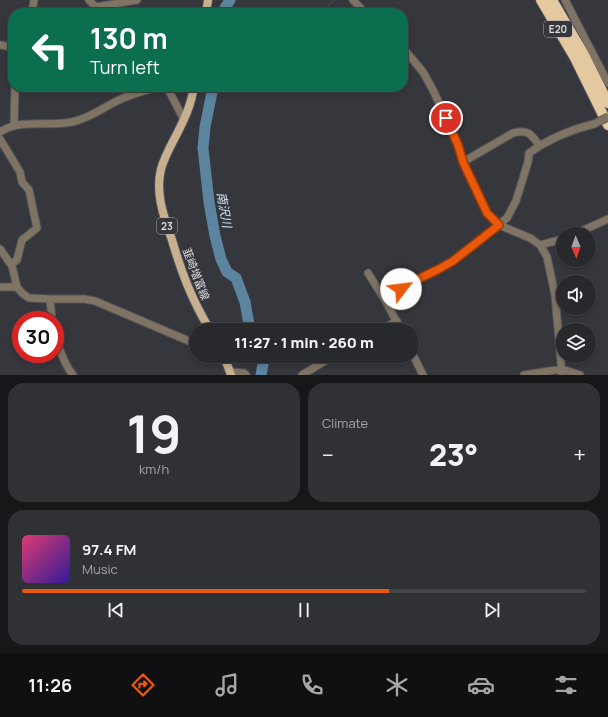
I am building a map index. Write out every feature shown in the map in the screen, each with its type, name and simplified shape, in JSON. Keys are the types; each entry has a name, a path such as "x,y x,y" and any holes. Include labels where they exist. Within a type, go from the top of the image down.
{"highway":[{"name":"E20","path":"541,0 575,58 608,125"},
{"name":"E20","path":"552,0 583,54 608,103"}],"main road":[{"name":"韮崎増富線","path":"192,92 184,120 161,169 159,184 160,200 183,275 190,293 206,323"},
{"path":"228,363 235,374"}],"street":[{"path":"89,0 96,7"},
{"path":"96,7 103,0"},
{"path":"96,7 137,0"},
{"path":"353,0 360,8"},
{"path":"566,0 608,83"},
{"path":"408,54 423,72 455,138 463,162 487,213 499,225 530,238 540,245 547,257 555,295 562,372"},
{"path":"14,124 15,92"},
{"path":"0,132 14,124 74,122 93,115 125,97 142,92"},
{"path":"170,92 184,120"},
{"path":"386,302 408,284 453,261 507,218 516,201 528,162 529,153 546,141 572,129 594,124 608,118"},
{"path":"463,162 519,131 524,131 530,134 539,146"},
{"path":"0,139 20,172 22,182 28,190 37,228 22,240 17,260 11,264"},
{"path":"590,227 608,219"},
{"path":"540,245 556,241"},
{"path":"0,249 11,264 17,286 22,293 29,298 50,300 84,299 95,301 189,341"},
{"path":"368,273 396,321 392,323"},
{"path":"0,288 17,286"},
{"path":"50,300 51,311"},
{"path":"64,360 69,370 74,375"},
{"path":"307,374 323,363"},
{"path":"417,363 423,375"},
{"path":"524,375 562,372 580,375"},
{"path":"235,374 244,373 246,375"}],"path":[{"path":"325,8 335,0"}],"waterway":[{"name":"南沢川","path":"225,8 230,0"},
{"name":"南沢川","path":"212,92 205,127 203,148 209,202 221,259 227,272 236,278 245,302 249,323"},
{"name":"南沢川","path":"261,375 263,363"}],"route":[{"path":"401,289 453,261 499,225 487,213 463,162 458,145 446,118"}]}
